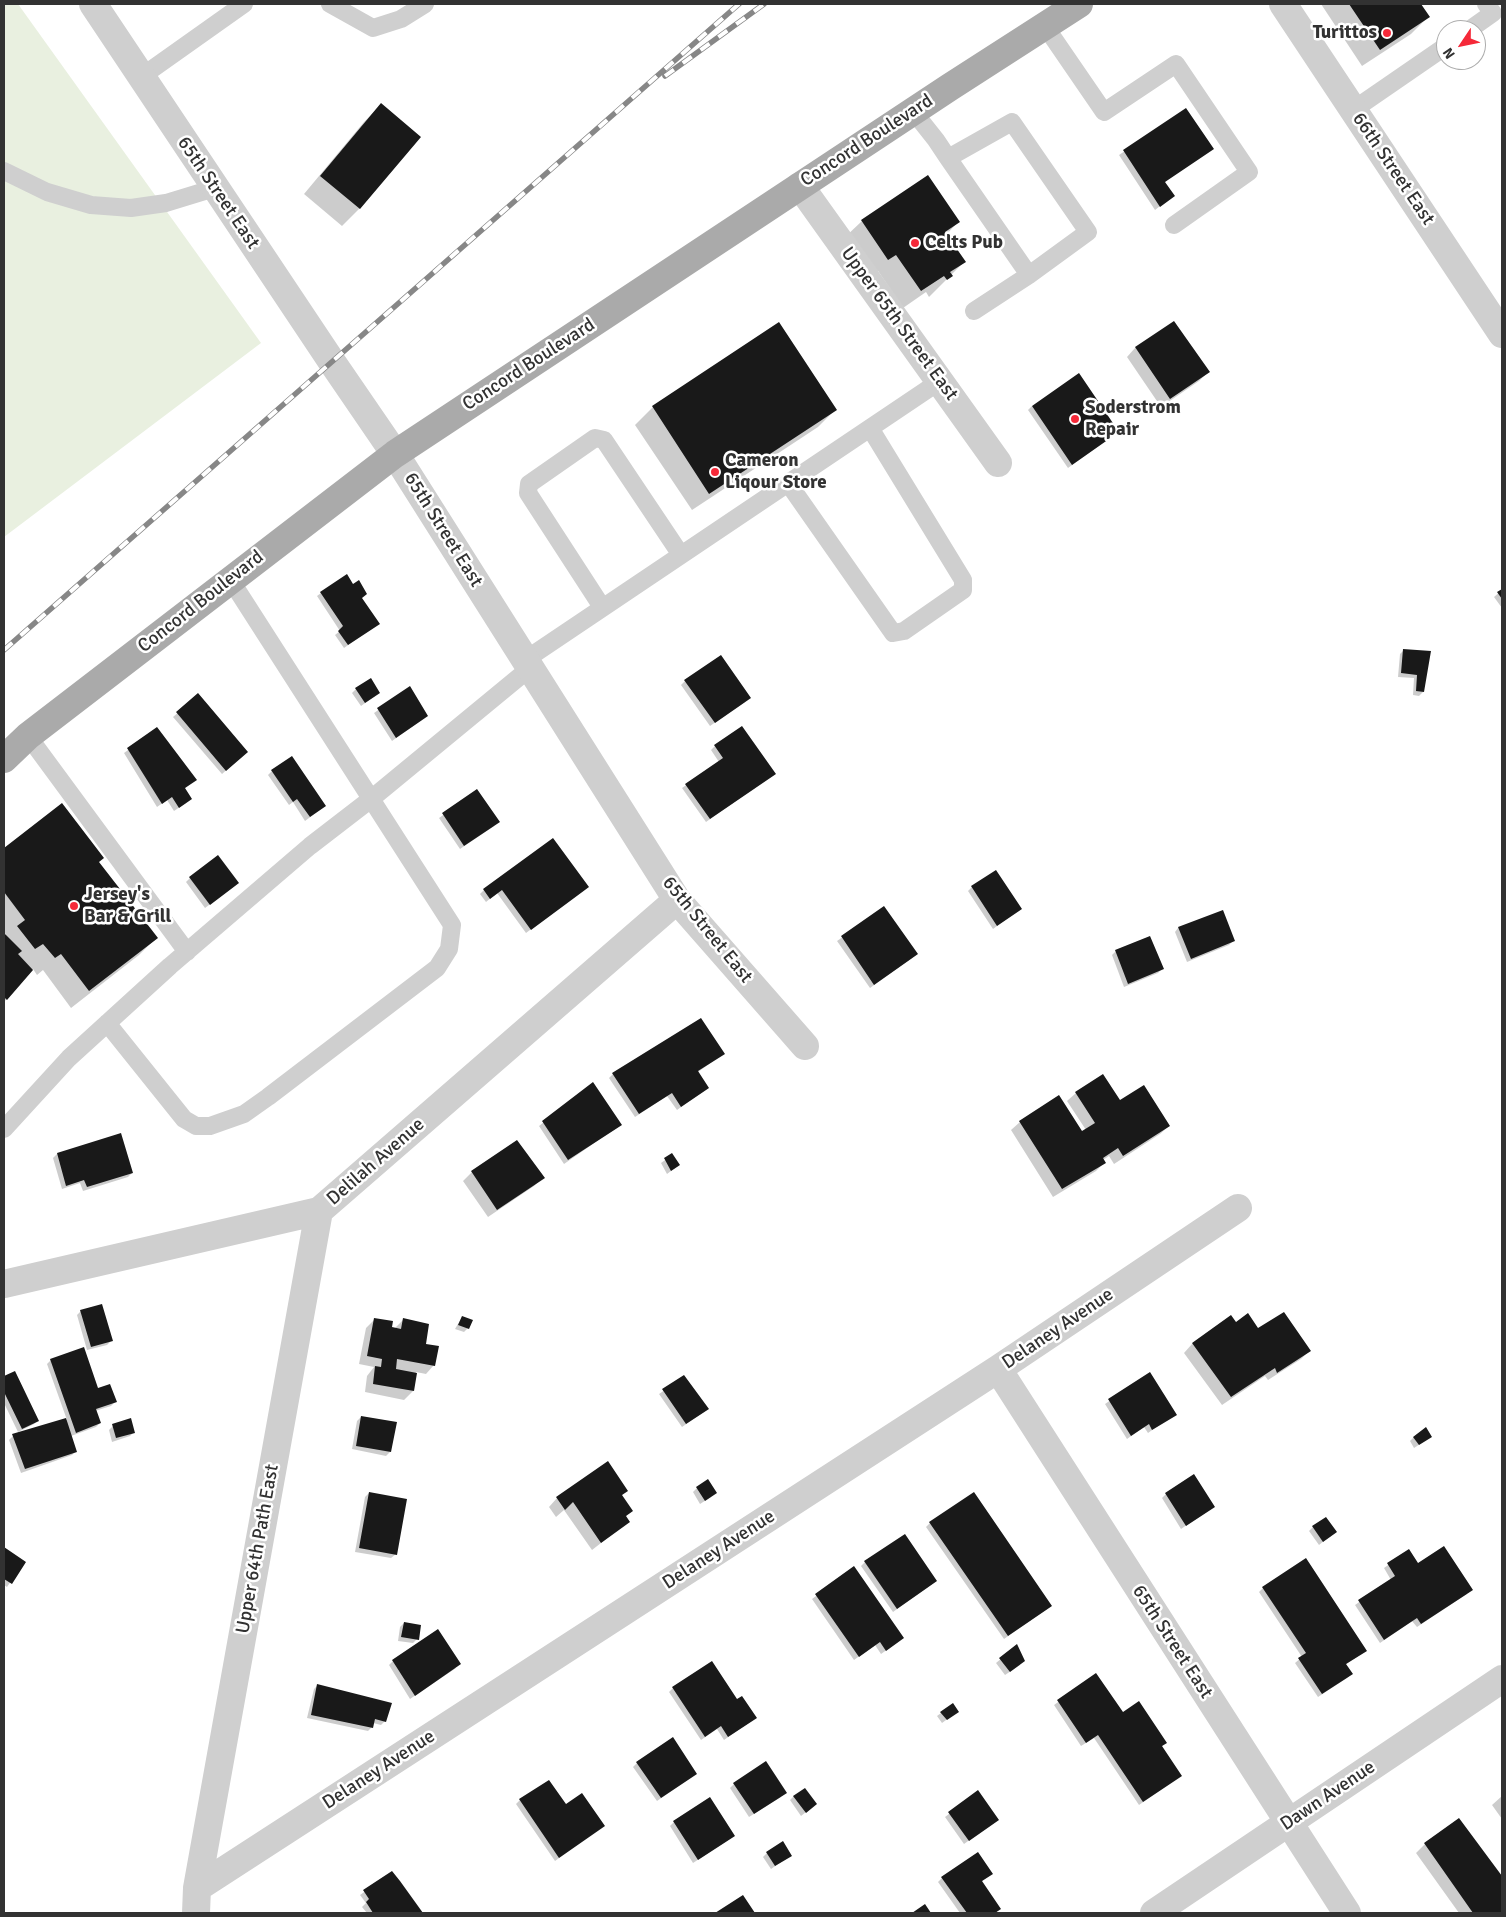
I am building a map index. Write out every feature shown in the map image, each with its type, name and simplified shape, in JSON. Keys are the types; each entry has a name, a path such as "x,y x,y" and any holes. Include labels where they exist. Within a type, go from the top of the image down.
{"main road":[{"name":"Concord Boulevard","path":"4,759 28,736 395,454 913,111 1079,4"}],"street":[{"name":"65th Street East","path":"93,4 395,454 677,900 805,1046"},
{"name":"66th Street East","path":"1283,4 1502,334"},
{"name":"Upper 65th Street East","path":"800,186 998,463"},
{"name":"Delilah Avenue","path":"4,1284 319,1211 677,900"},
{"name":"Delaney Avenue","path":"196,1901 1238,1208"},
{"name":"Upper 64th Path East","path":"196,1901 319,1211"},
{"name":"65th Street East","path":"998,1369 1347,1913"},
{"name":"Dawn Avenue","path":"1154,1913 1502,1679"}],"lane":[{"path":"141,77 244,4"},
{"path":"330,4 373,28 401,19 425,4"},
{"path":"1483,20 1493,13 1486,4"},
{"path":"1045,26 1104,112 1176,64 1249,172 1174,225"},
{"path":"1353,110 1436,53"},
{"path":"913,111 1029,274"},
{"path":"948,158 1012,122 1088,232 974,311"},
{"path":"4,171 47,192 91,205 131,208 166,203 215,188"},
{"path":"4,1129 69,1058 187,952 310,846 371,799 528,664 602,607 940,381"},
{"path":"788,483 893,633 904,631 963,590 963,580 870,428"},
{"path":"602,607 528,494 529,484 594,438 604,440 681,555"},
{"path":"107,1023 184,1119 196,1126 210,1126 244,1114 437,968 449,949 452,925 230,579"},
{"path":"28,736 187,952"}],"green space":[{"path":"4,4 18,4 261,343 4,537"}],"building":[{"name":"Turittos","path":"1349,4 1421,4 1430,17 1380,50"},
{"path":"381,103 421,137 360,209 320,176"},
{"path":"1186,108 1214,149 1165,182 1175,196 1160,207 1123,150"},
{"name":"Celts Pub","path":"928,175 960,222 945,232 966,262 950,272 953,276 947,280 944,276 921,291 896,255 888,260 861,220"},
{"path":"1174,321 1210,372 1170,399 1135,347"},
{"path":"779,322 837,410 709,494 652,406"},
{"name":"Soderstrom Repair","path":"1079,373 1119,432 1072,465 1032,406"},
{"path":"347,574 353,584 359,580 367,594 362,598 380,624 348,645 338,631 343,626 320,592"},
{"path":"1502,589 1502,599 1497,592"},
{"path":"1403,649 1431,651 1424,692 1416,691 1417,675 1401,673"},
{"path":"721,655 751,698 715,723 684,680"},
{"path":"371,678 380,693 365,703 355,688"},
{"path":"410,686 428,716 396,738 377,708"},
{"path":"198,693 248,752 226,771 176,712"},
{"path":"742,726 776,774 710,819 685,784 723,758 714,745"},
{"path":"157,727 197,780 185,788 192,799 179,808 172,797 162,804 127,748"},
{"path":"292,756 326,806 310,817 297,799 293,802 271,770"},
{"path":"477,789 500,822 464,846 442,813"},
{"name":"Jersey's Bar & Grill","path":"62,803 104,858 99,862 158,938 89,991 61,954 55,958 43,944 35,949 17,926 25,920 4,892 4,848"},
{"path":"553,838 589,887 531,930 502,890 490,899 483,889"},
{"path":"218,855 239,883 210,905 189,877"},
{"path":"996,870 1022,909 997,926 971,886"},
{"path":"884,906 918,954 874,985 841,936"},
{"path":"1223,910 1235,941 1191,959 1178,927"},
{"path":"5,934 22,951 18,954 33,970 7,1000 4,997"},
{"path":"1150,936 1164,969 1128,984 1115,950"},
{"path":"701,1018 725,1054 698,1071 709,1088 681,1107 672,1093 639,1114 612,1073"},
{"path":"1103,1074 1120,1100 1144,1085 1170,1126 1123,1156 1118,1148 1103,1158 1106,1163 1062,1189 1019,1121 1059,1095 1082,1131 1095,1123 1075,1092"},
{"path":"593,1082 622,1125 568,1160 542,1121"},
{"path":"121,1133 133,1173 87,1187 84,1180 66,1186 57,1153"},
{"path":"517,1140 545,1178 497,1210 471,1171"},
{"path":"672,1153 680,1165 671,1171 664,1158"},
{"path":"102,1304 113,1341 91,1347 80,1310"},
{"path":"1284,1312 1311,1351 1277,1373 1275,1368 1231,1397 1192,1343 1231,1315 1236,1322 1248,1313 1258,1328"},
{"path":"462,1316 473,1320 469,1329 458,1325"},
{"path":"374,1318 393,1321 392,1327 401,1329 403,1318 429,1324 426,1344 439,1346 435,1366 397,1359 396,1369 417,1373 414,1391 373,1384 375,1366 381,1367 382,1359 367,1356"},
{"path":"84,1347 98,1388 110,1384 117,1402 96,1409 101,1423 76,1433 50,1359"},
{"path":"15,1371 39,1421 22,1429 4,1392 4,1376"},
{"path":"1150,1372 1177,1415 1152,1430 1149,1424 1131,1436 1108,1399"},
{"path":"684,1375 709,1409 686,1424 662,1389"},
{"path":"361,1416 397,1422 391,1452 356,1446"},
{"path":"66,1418 77,1452 25,1469 12,1434"},
{"path":"131,1418 135,1433 116,1438 112,1424"},
{"path":"1426,1427 1432,1437 1419,1445 1413,1437"},
{"path":"608,1461 628,1491 622,1495 633,1511 626,1516 630,1522 601,1543 573,1502 565,1510 556,1497"},
{"path":"1194,1474 1215,1507 1186,1526 1165,1493"},
{"path":"708,1479 717,1493 705,1501 696,1487"},
{"path":"369,1492 407,1499 397,1555 359,1548"},
{"path":"974,1492 1052,1606 1008,1636 929,1522"},
{"path":"1326,1517 1337,1532 1323,1542 1312,1526"},
{"path":"905,1534 937,1581 897,1609 864,1561"},
{"path":"1444,1546 1473,1590 1421,1624 1417,1618 1384,1640 1358,1600 1395,1576 1387,1563 1409,1549 1418,1563"},
{"path":"4,1547 26,1562 12,1584 4,1579"},
{"path":"1306,1558 1367,1651 1346,1664 1353,1674 1322,1694 1298,1658 1306,1653 1262,1587"},
{"path":"854,1566 904,1638 886,1651 880,1642 859,1657 815,1594"},
{"path":"404,1622 421,1625 419,1640 401,1637"},
{"path":"438,1629 461,1664 415,1696 392,1660"},
{"path":"1017,1644 1025,1661 1010,1672 999,1658"},
{"path":"712,1661 737,1699 742,1696 757,1718 728,1737 721,1726 705,1737 672,1687"},
{"path":"1096,1673 1123,1712 1139,1701 1167,1743 1162,1746 1182,1776 1143,1802 1098,1735 1086,1743 1057,1700"},
{"path":"317,1684 392,1703 386,1722 375,1719 373,1728 311,1715"},
{"path":"953,1703 959,1712 947,1720 940,1712"},
{"path":"673,1737 697,1774 661,1798 636,1762"},
{"path":"766,1761 787,1793 754,1814 733,1783"},
{"path":"549,1780 566,1804 582,1793 605,1826 559,1858 519,1799"},
{"path":"805,1788 817,1804 806,1813 793,1796"},
{"path":"978,1790 999,1820 969,1841 948,1812"},
{"path":"710,1797 735,1836 698,1860 673,1821"},
{"path":"1459,1818 1502,1876 1502,1913 1473,1913 1424,1843"},
{"path":"783,1841 792,1856 775,1866 766,1852"},
{"path":"978,1852 993,1874 982,1881 1001,1909 995,1913 967,1913 941,1877"},
{"path":"392,1871 423,1913 373,1913 366,1902 369,1899 363,1890"},
{"path":"743,1895 755,1913 715,1913"},
{"path":"925,1904 931,1913 912,1913"}],"railway":[{"path":"4,650 739,4"},
{"path":"665,76 764,4"}],"place":[{"name":"Turittos","path":"1387,33"},
{"name":"Celts Pub","path":"915,243"},
{"name":"Soderstrom Repair","path":"1075,419"},
{"name":"Cameron Liqour Store","path":"715,472"},
{"name":"Jersey's Bar & Grill","path":"74,906"}]}
